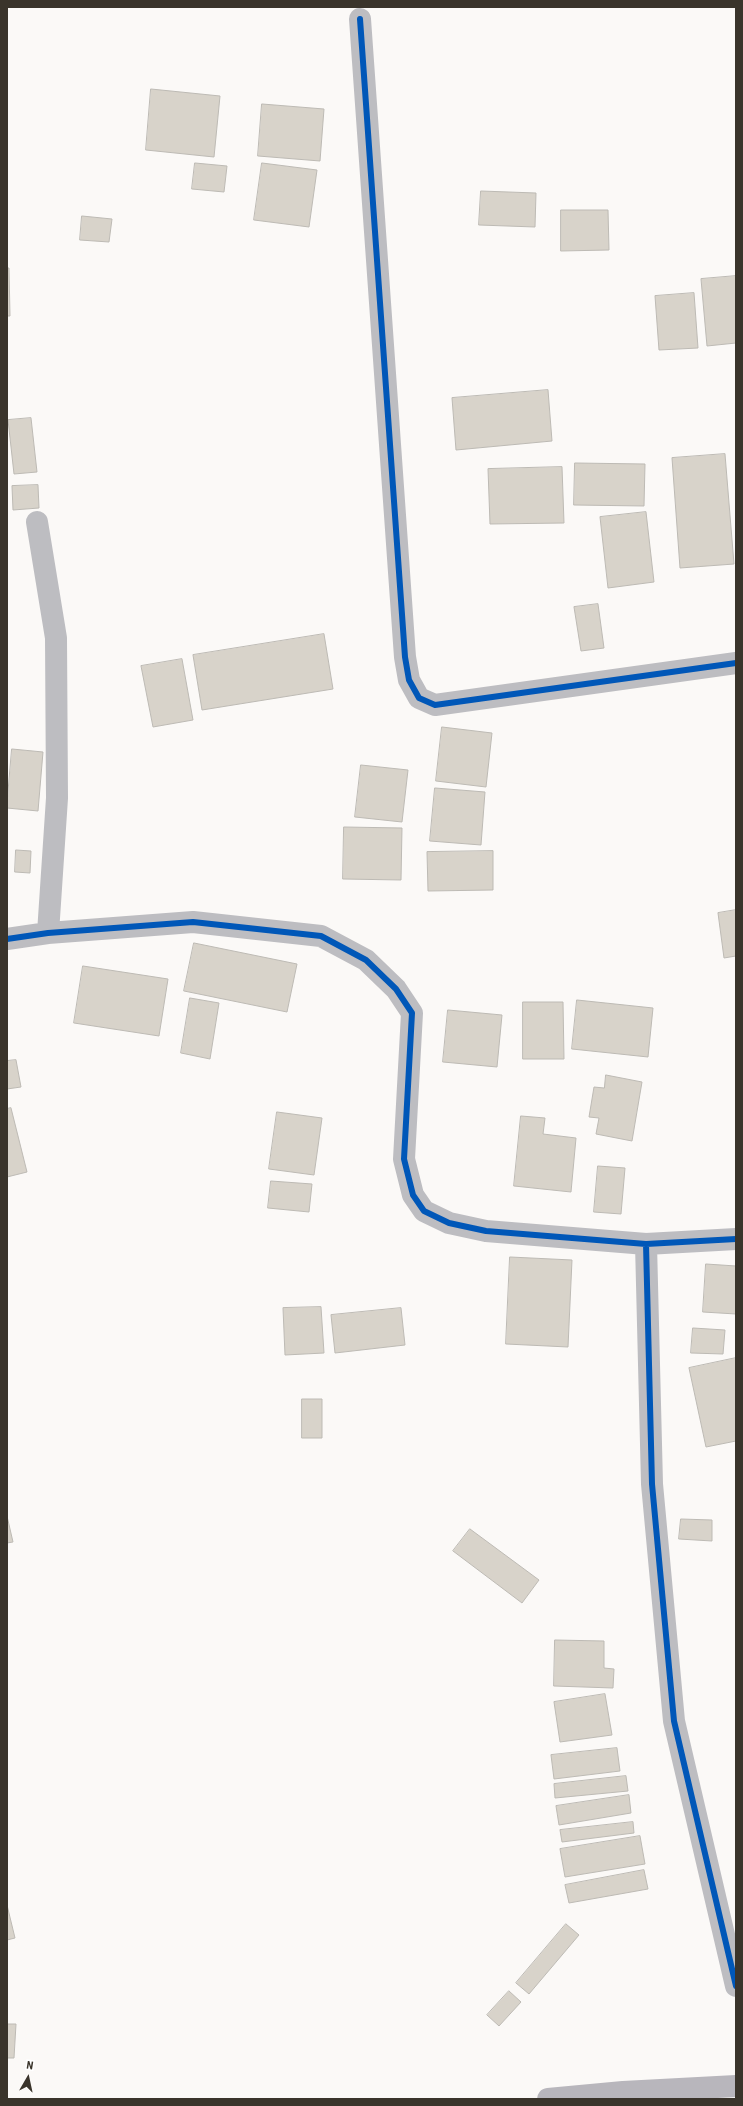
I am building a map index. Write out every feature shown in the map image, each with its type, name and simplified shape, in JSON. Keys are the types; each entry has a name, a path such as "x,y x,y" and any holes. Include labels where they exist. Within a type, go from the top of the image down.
{"highway":[{"path":"548,2099 623,2092 736,2086"}],"street":[{"path":"360,19 405,657 409,680 419,698 435,705 736,663"},
{"path":"37,522 56,638 57,798 48,933"},
{"path":"7,939 48,933 193,922 321,936 366,960 396,990 412,1013 404,1159 413,1195 424,1211 449,1223 486,1231 646,1244 736,1239"},
{"path":"646,1244 652,1484 674,1721 736,1986"}],"building":[{"path":"151,89 220,96 214,157 146,150"},
{"path":"262,104 324,109 320,161 258,156"},
{"path":"195,163 227,166 224,192 192,189"},
{"path":"262,163 317,170 309,227 254,220"},
{"path":"481,191 536,193 535,227 479,225"},
{"path":"561,210 608,210 609,250 561,251"},
{"path":"82,216 112,219 109,242 80,240"},
{"path":"7,268 9,268 10,316 7,316"},
{"path":"736,276 736,343 707,346 701,279"},
{"path":"694,293 698,348 659,350 655,296"},
{"path":"548,390 552,441 456,450 452,398"},
{"path":"31,418 37,472 14,474 8,420"},
{"path":"725,454 734,564 680,568 672,458"},
{"path":"575,463 645,464 644,506 574,505"},
{"path":"562,467 564,523 490,524 488,469"},
{"path":"38,485 39,508 13,510 12,486"},
{"path":"646,512 654,582 608,588 600,517"},
{"path":"598,604 604,648 581,651 574,607"},
{"path":"324,634 333,689 202,710 193,655"},
{"path":"182,659 193,720 153,727 141,666"},
{"path":"442,727 492,733 486,787 436,781"},
{"path":"12,749 43,752 38,811 7,808"},
{"path":"361,765 408,770 402,822 355,817"},
{"path":"435,788 485,792 481,845 430,841"},
{"path":"344,827 402,828 401,880 343,879"},
{"path":"16,850 31,851 30,873 15,872"},
{"path":"493,851 493,890 428,891 427,852"},
{"path":"736,910 736,956 724,958 718,913"},
{"path":"194,943 297,964 287,1012 184,991"},
{"path":"83,966 168,979 159,1036 74,1023"},
{"path":"190,998 219,1003 210,1059 181,1053"},
{"path":"577,1000 653,1008 648,1057 572,1049"},
{"path":"523,1002 563,1002 564,1059 523,1059"},
{"path":"448,1010 502,1015 497,1067 443,1062"},
{"path":"16,1060 21,1087 7,1089 7,1061"},
{"path":"606,1075 642,1082 632,1141 596,1134 599,1118 589,1117 594,1087 604,1088"},
{"path":"11,1108 27,1172 7,1177 7,1109"},
{"path":"277,1112 322,1118 314,1175 269,1169"},
{"path":"521,1116 545,1118 543,1134 576,1138 571,1192 514,1186"},
{"path":"598,1166 625,1168 621,1214 594,1212"},
{"path":"271,1181 312,1184 309,1212 268,1208"},
{"path":"510,1257 572,1260 568,1347 506,1344"},
{"path":"706,1264 736,1266 736,1314 703,1312"},
{"path":"321,1307 324,1353 285,1355 283,1308"},
{"path":"401,1308 405,1345 335,1353 331,1315"},
{"path":"693,1328 725,1330 723,1354 691,1353"},
{"path":"736,1358 736,1441 706,1447 689,1368"},
{"path":"302,1399 322,1399 322,1438 302,1438"},
{"path":"7,1516 13,1542 7,1543"},
{"path":"681,1519 712,1520 712,1541 679,1539"},
{"path":"470,1529 539,1580 522,1603 453,1551"},
{"path":"555,1640 604,1641 604,1668 614,1669 613,1688 554,1686"},
{"path":"605,1694 612,1735 560,1742 554,1702"},
{"path":"617,1748 620,1771 554,1779 551,1755"},
{"path":"626,1776 628,1791 555,1798 554,1784"},
{"path":"629,1795 631,1813 559,1825 556,1806"},
{"path":"633,1822 634,1833 562,1842 560,1830"},
{"path":"640,1836 645,1864 565,1877 560,1849"},
{"path":"644,1870 648,1889 569,1903 565,1885"},
{"path":"7,1905 15,1938 7,1940"},
{"path":"566,1924 579,1935 529,1994 516,1983"},
{"path":"509,1991 521,2002 499,2026 487,2015"},
{"path":"7,2024 16,2024 14,2058 7,2058"}],"cycle path":[{"path":"360,19 405,657 409,680 419,698 435,705 736,663"},
{"path":"7,939 48,933 193,922 321,936 366,960 396,989 412,1013 404,1159 413,1195 424,1211 449,1223 486,1231 646,1244"},
{"path":"736,1239 646,1244 652,1484 674,1721 736,1986"}]}
